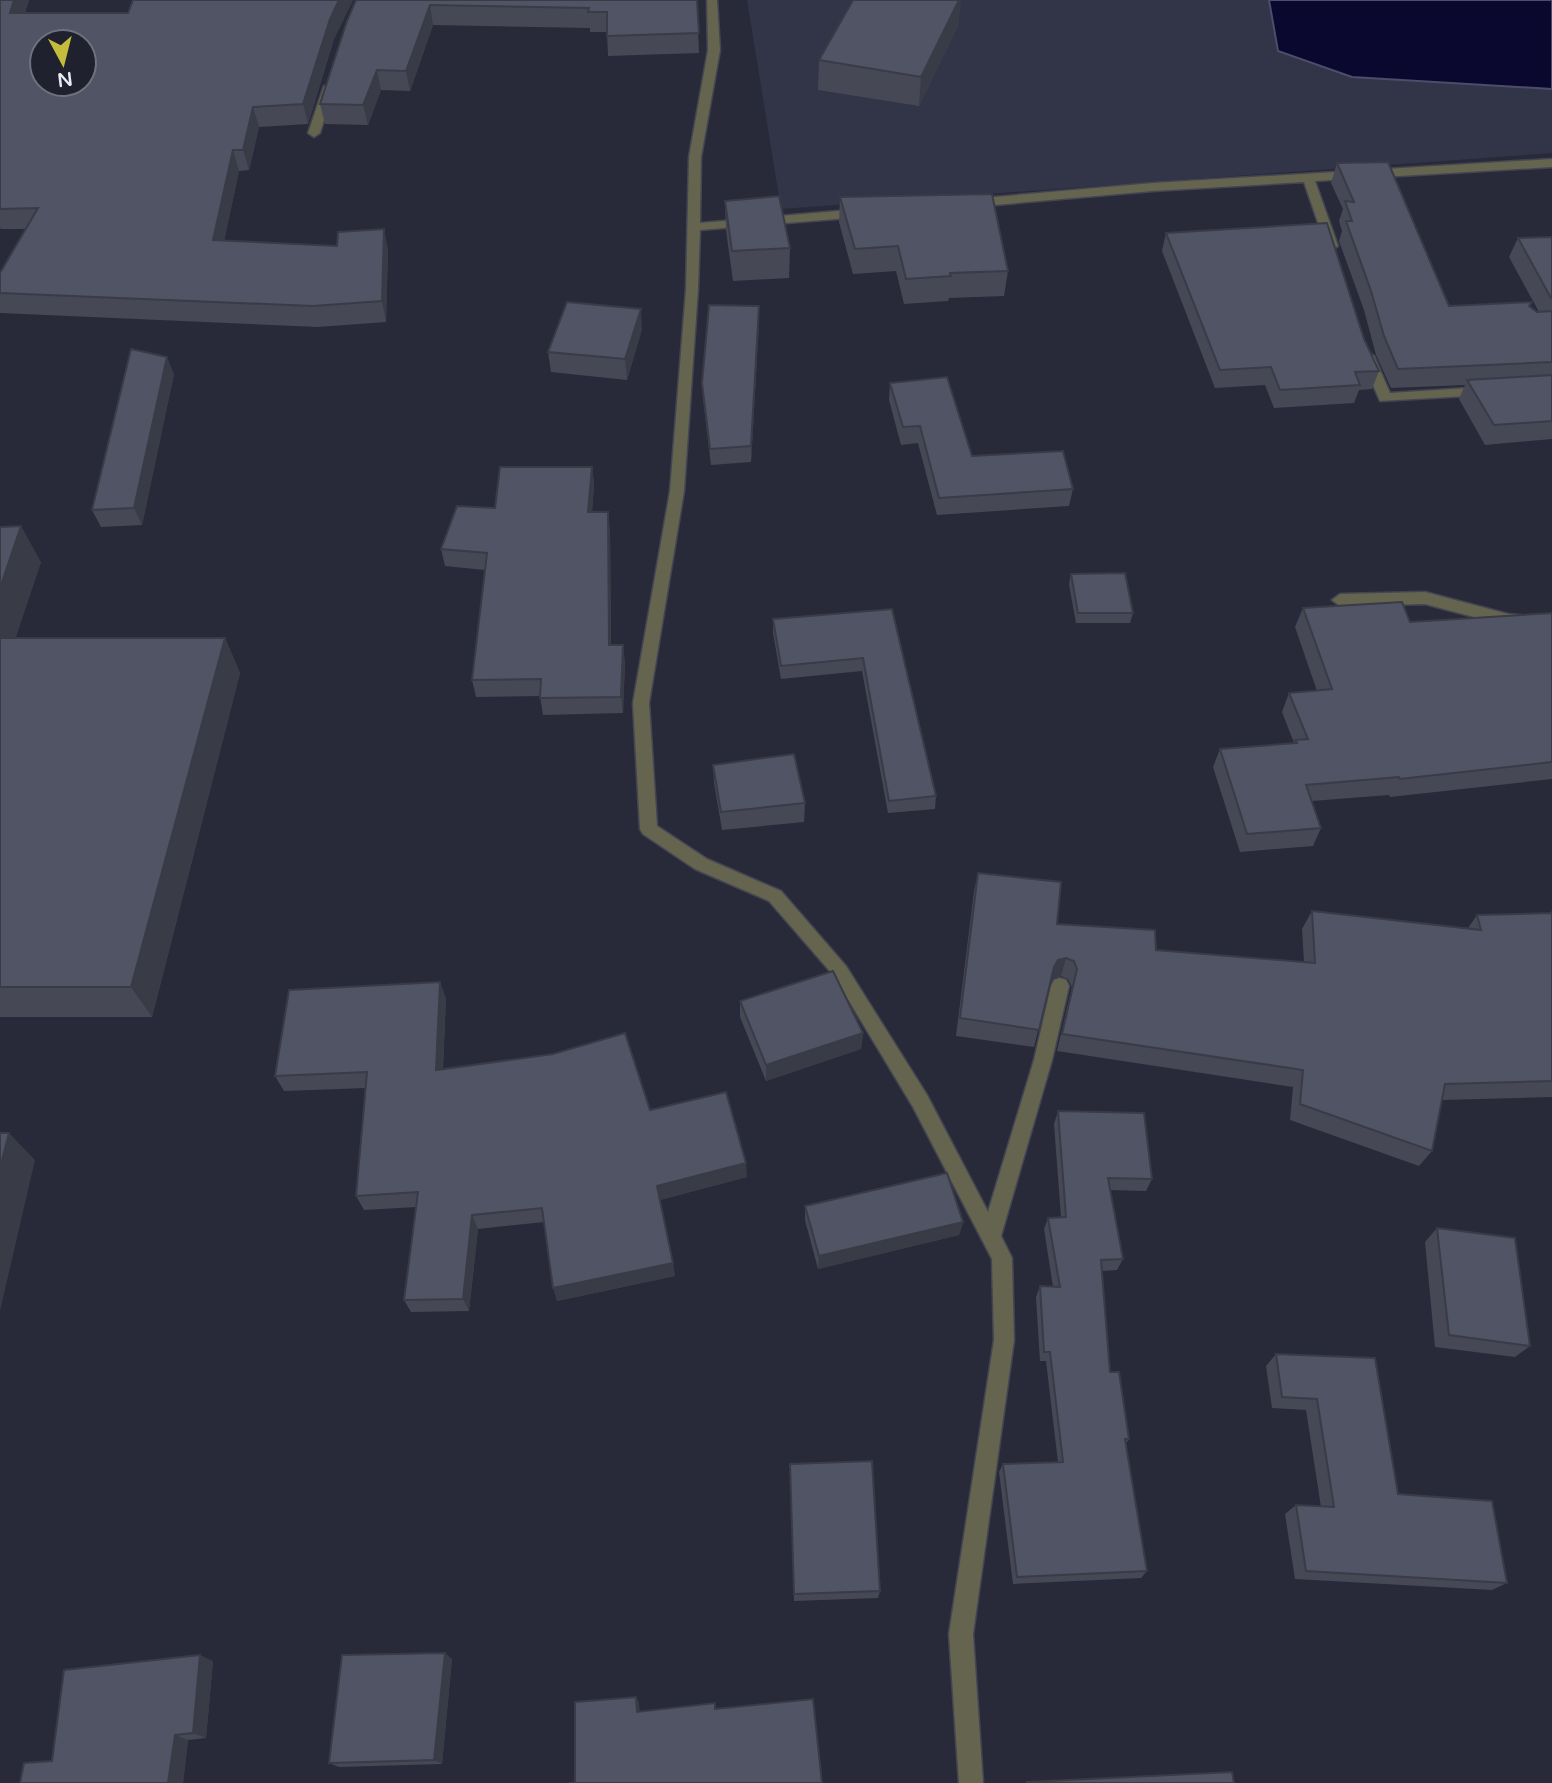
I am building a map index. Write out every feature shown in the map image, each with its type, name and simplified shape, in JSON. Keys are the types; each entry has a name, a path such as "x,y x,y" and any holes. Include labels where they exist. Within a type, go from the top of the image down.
{"street":[{"path":"712,0 714,50 695,157 692,289 677,491 641,703 649,829 701,864 775,896 841,971 920,1101 1002,1258 1004,1340 961,1634 971,1783"},
{"path":"314,133 331,80"},
{"path":"964,204 1153,187 1552,163"},
{"path":"1308,177 1338,262"},
{"path":"694,227 880,212"},
{"path":"1364,345 1385,398 1496,391"},
{"path":"1340,600 1425,598 1508,620 1552,624"},
{"path":"991,1237 1043,1060 1060,986"}],"shaded area":[{"path":"747,0 1552,0 1552,153 781,209"},
{"path":"1269,0 1552,0 1552,89 1352,77 1278,51"}],"building":[{"path":"0,0 14,0 10,13 128,13 133,0 339,0 330,19 303,104 253,107 243,150 233,150 213,240 337,246 338,232 384,229 382,301 313,306 0,293 0,273 38,208 0,209"},
{"path":"356,0 697,0 699,33 607,36 607,12 588,12 589,8 430,5 406,71 377,70 363,105 320,104"},
{"path":"853,0 959,0 921,77 819,60"},
{"path":"1388,162 1449,306 1532,302 1529,306 1537,312 1552,311 1552,362 1398,369 1384,336 1346,221 1352,221 1345,201 1354,202 1337,163"},
{"path":"992,194 1008,271 950,273 951,276 906,279 898,246 855,249 840,197"},
{"path":"779,196 790,248 732,251 725,201"},
{"path":"1327,223 1364,339 1379,371 1355,372 1360,385 1280,390 1271,367 1220,370 1166,233"},
{"path":"1552,237 1552,298 1551,298 1518,238"},
{"path":"567,302 641,309 625,359 548,352"},
{"path":"709,305 759,306 751,446 710,449 702,383"},
{"path":"131,349 167,357 134,508 92,510"},
{"path":"1552,375 1552,421 1494,425 1467,380"},
{"path":"947,377 972,456 1063,451 1073,489 939,498 920,426 903,427 890,383"},
{"path":"500,467 592,467 588,512 608,512 609,645 623,645 621,697 540,698 541,679 472,680 487,553 441,549 457,506 495,508"},
{"path":"21,526 0,588 0,527"},
{"path":"1125,573 1133,613 1078,613 1071,574"},
{"path":"1402,602 1410,622 1552,613 1552,762 1400,779 1306,785 1321,828 1247,834 1220,749 1297,743 1295,740 1308,739 1289,693 1332,689 1303,608"},
{"path":"892,609 936,796 889,801 863,658 781,666 773,619"},
{"path":"0,638 225,638 131,987 0,987"},
{"path":"794,754 805,803 721,812 713,765"},
{"path":"978,873 1061,882 1057,924 1155,930 1156,950 1315,963 1312,911 1481,930 1477,915 1552,913 1552,1081 1445,1084 1432,1151 1300,1104 1303,1070 1062,1034 1077,969 1074,961 1066,958 1058,960 1054,967 1039,1030 960,1018"},
{"path":"833,971 863,1033 766,1065 740,1001"},
{"path":"440,982 436,1070 553,1054 625,1033 650,1110 726,1092 746,1163 657,1186 673,1263 553,1288 542,1208 472,1215 463,1299 404,1300 418,1192 356,1196 367,1072 275,1076 289,990"},
{"path":"1058,1111 1144,1113 1152,1179 1108,1178 1123,1259 1101,1260 1110,1372 1119,1372 1129,1439 1125,1439 1147,1571 1017,1577 1003,1464 1063,1462 1050,1352 1044,1352 1040,1286 1060,1287 1048,1218 1066,1217"},
{"path":"0,1133 9,1133 0,1168"},
{"path":"947,1173 963,1222 819,1256 805,1206"},
{"path":"1437,1228 1515,1238 1530,1346 1449,1335"},
{"path":"1276,1354 1375,1358 1398,1494 1492,1501 1507,1583 1306,1571 1296,1505 1334,1507 1317,1399 1282,1397"},
{"path":"872,1461 880,1591 794,1594 790,1464"},
{"path":"445,1653 434,1760 329,1763 342,1655"},
{"path":"200,1655 193,1733 175,1735 168,1783 20,1783 24,1763 52,1761 64,1670"},
{"path":"636,1697 637,1712 715,1703 715,1709 813,1699 822,1783 575,1783 575,1702"},
{"path":"1232,1772 1234,1783 1027,1783 1027,1782"}]}
